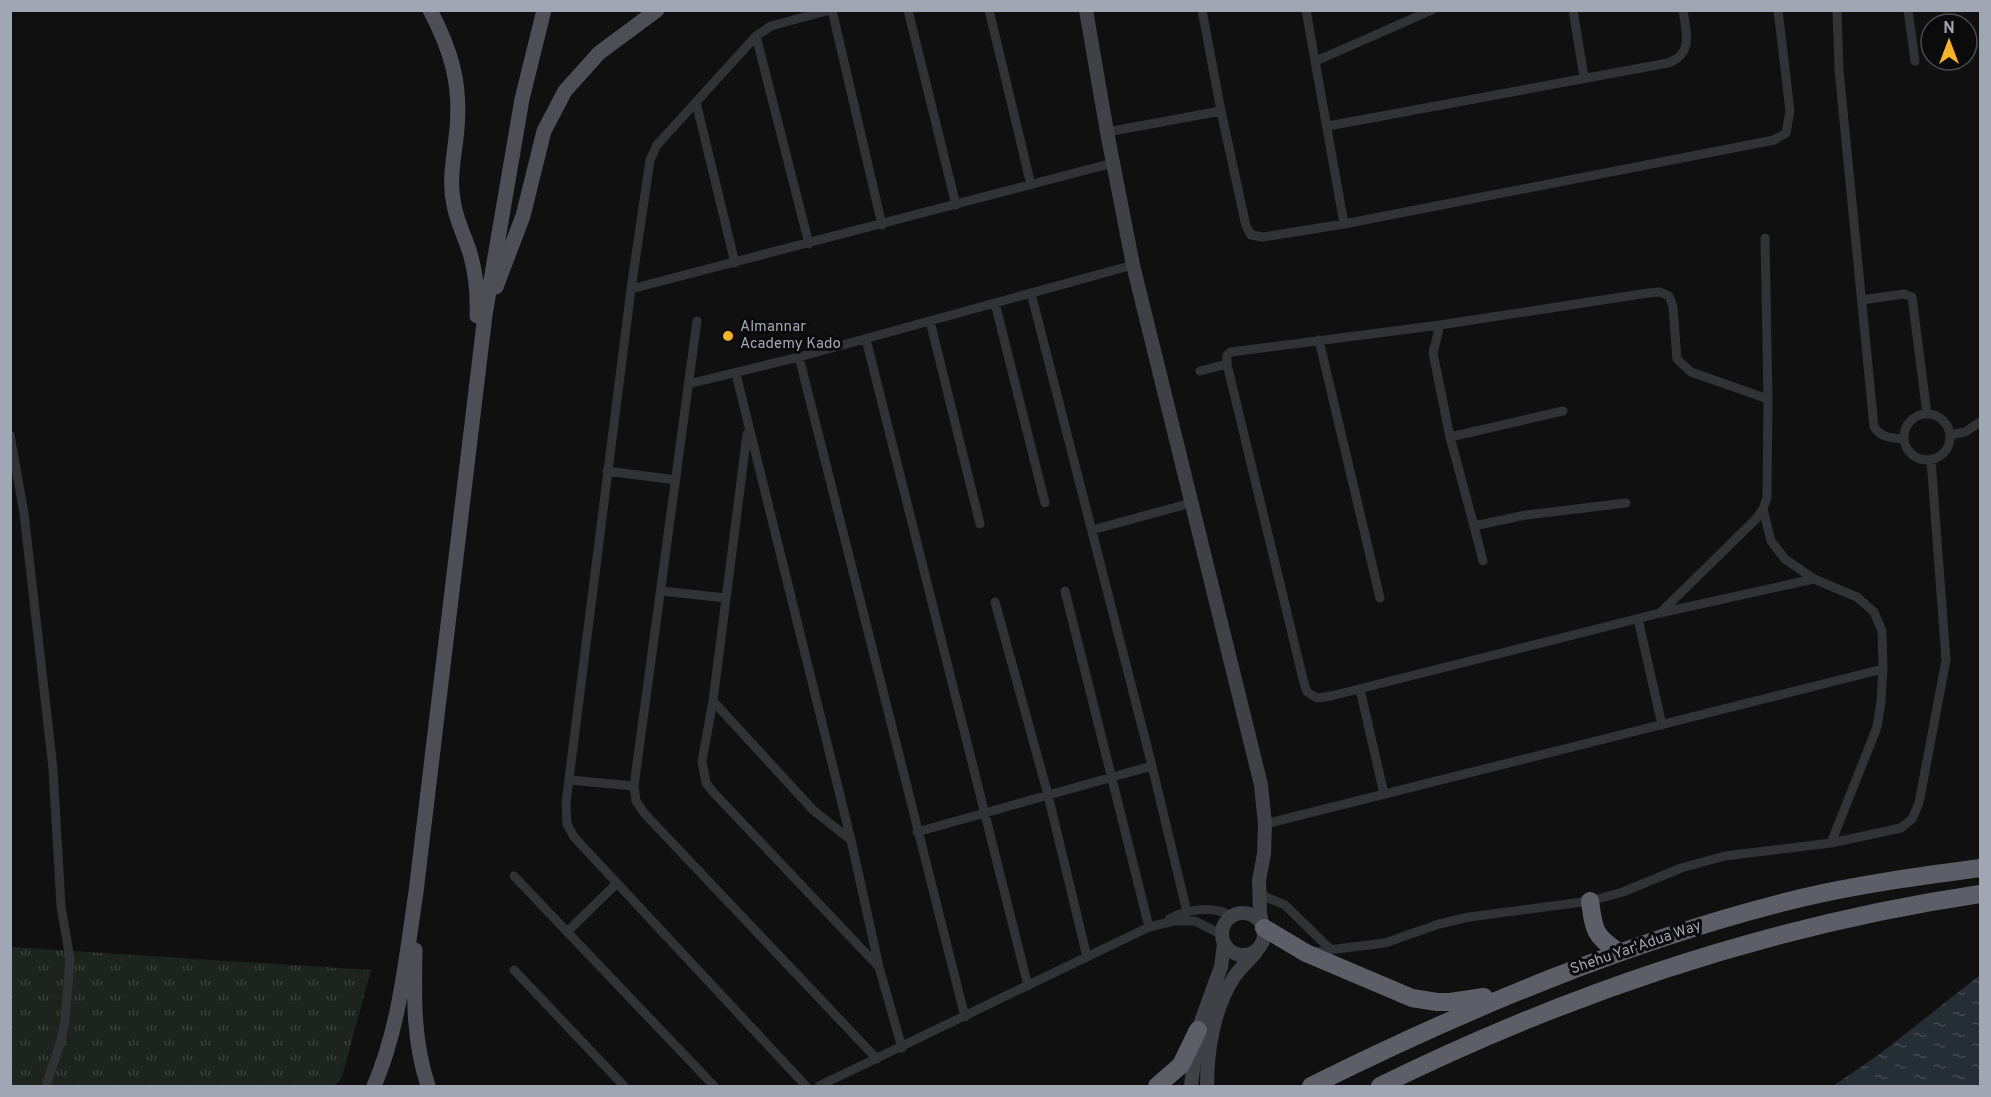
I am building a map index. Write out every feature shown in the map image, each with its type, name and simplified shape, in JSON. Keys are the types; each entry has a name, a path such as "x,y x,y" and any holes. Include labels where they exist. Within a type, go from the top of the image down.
{"highway":[{"name":"Shehu Yar'Adua Way","path":"1311,1086 1443,1022 1619,952 1680,932 1804,898 1879,883 1980,868"},
{"name":"Shehu Yar'Adua Way","path":"1381,1086 1496,1031 1545,1011 1662,970 1731,948 1836,922 1943,899 1980,894"},
{"path":"1590,902 1593,928 1606,944 1619,952"},
{"path":"1263,926 1306,953 1401,994 1437,1002 1469,1000 1550,979"},
{"path":"1157,1086 1181,1065 1198,1030"}],"main road":[{"path":"430,10 447,47 458,85 458,114 451,174 453,205 470,252 476,278 476,388"},
{"path":"374,1086 386,1059 396,1017 416,892 485,315 522,99 544,10"},
{"path":"485,315 523,216 544,131 565,91 599,53 657,10"},
{"path":"416,892 414,1017 417,1043 428,1086"}],"street":[{"path":"806,1086 574,837 567,824 566,803 631,289 650,160 657,145 756,36 771,26 831,10 882,225"},
{"path":"908,10 956,205"},
{"path":"989,10 1031,185"},
{"path":"1086,10 1133,265 1262,785 1265,824 1264,854 1259,887 1264,940 1234,978 1222,1003 1209,1053 1207,1086"},
{"path":"1202,10 1245,226 1251,235 1263,237 1344,224 1774,140 1786,134 1790,111 1779,10"},
{"path":"1306,10 1344,224"},
{"path":"1316,61 1432,10"},
{"path":"1573,10 1584,78"},
{"path":"1328,126 1678,60 1685,51 1687,42 1683,10"},
{"path":"1837,10 1839,70 1874,427 1886,438 1904,439"},
{"path":"1908,10 1915,61"},
{"path":"756,36 808,243"},
{"path":"696,102 735,263"},
{"path":"1107,132 1221,111"},
{"path":"631,289 1113,163"},
{"path":"1660,613 1756,519 1767,498 1765,238"},
{"path":"688,384 736,374 1133,265"},
{"path":"1768,399 1691,372 1683,366 1677,359 1673,307 1669,296 1660,292 1440,325 1231,352 1227,355 1227,364 1307,692 1317,698 1660,613 1814,579"},
{"path":"1031,293 1187,912"},
{"path":"1862,300 1904,294 1912,297 1927,414"},
{"path":"995,303 1045,502"},
{"path":"697,321 634,786 636,801 644,813 877,1059"},
{"path":"930,321 980,525"},
{"path":"1440,325 1433,352 1450,436 1483,561"},
{"path":"866,339 1028,986"},
{"path":"1319,340 1380,598"},
{"path":"799,357 965,1017"},
{"path":"1200,371 1227,364"},
{"path":"736,374 851,840 879,967 902,1048"},
{"path":"1450,436 1563,411"},
{"path":"1927,414 1943,420 1950,435 1946,451 1931,460 1921,459 1911,454 1904,439 1908,423 1917,416 1927,414"},
{"path":"1950,435 1965,432 1980,422"},
{"path":"748,429 713,701 702,761 706,783 879,967"},
{"path":"10,435 24,513 53,769 61,906 70,959 65,1020 61,1041 46,1086"},
{"path":"1306,953 1385,943 1440,924 1469,917 1590,902 1708,860 1753,851 1831,843 1901,828 1912,819 1919,803 1946,660 1931,460"},
{"path":"607,471 676,480"},
{"path":"1092,530 1191,503"},
{"path":"1474,526 1526,515 1626,503"},
{"path":"1763,509 1771,541 1785,559 1814,579 1857,597 1874,612 1882,631 1883,669 1877,727 1831,843"},
{"path":"661,591 726,598"},
{"path":"1065,591 1149,927"},
{"path":"995,602 1048,795 1087,957"},
{"path":"1638,619 1662,725"},
{"path":"1265,824 1883,669"},
{"path":"1360,689 1384,794"},
{"path":"713,701 813,810 851,840"},
{"path":"917,832 1152,766"},
{"path":"569,780 634,786"},
{"path":"514,876 714,1086"},
{"path":"567,932 616,883"},
{"path":"1191,1086 1198,1030 1221,967 1223,927 1248,903 1259,887"},
{"path":"1259,887 1285,905 1330,949"},
{"path":"819,1086 1149,927 1187,912 1218,910 1233,915 1248,913 1255,916 1263,926"},
{"path":"1162,923 1195,921 1223,939 1235,954 1242,956 1256,952"},
{"path":"514,970 624,1086"}],"green space":[{"path":"10,947 371,970 342,1077 335,1086 11,1086"}],"water":[{"path":"1980,975 1980,1086 1833,1086 1881,1053"}],"place":[{"name":"Almannar Academy Kado","path":"728,336"}]}
